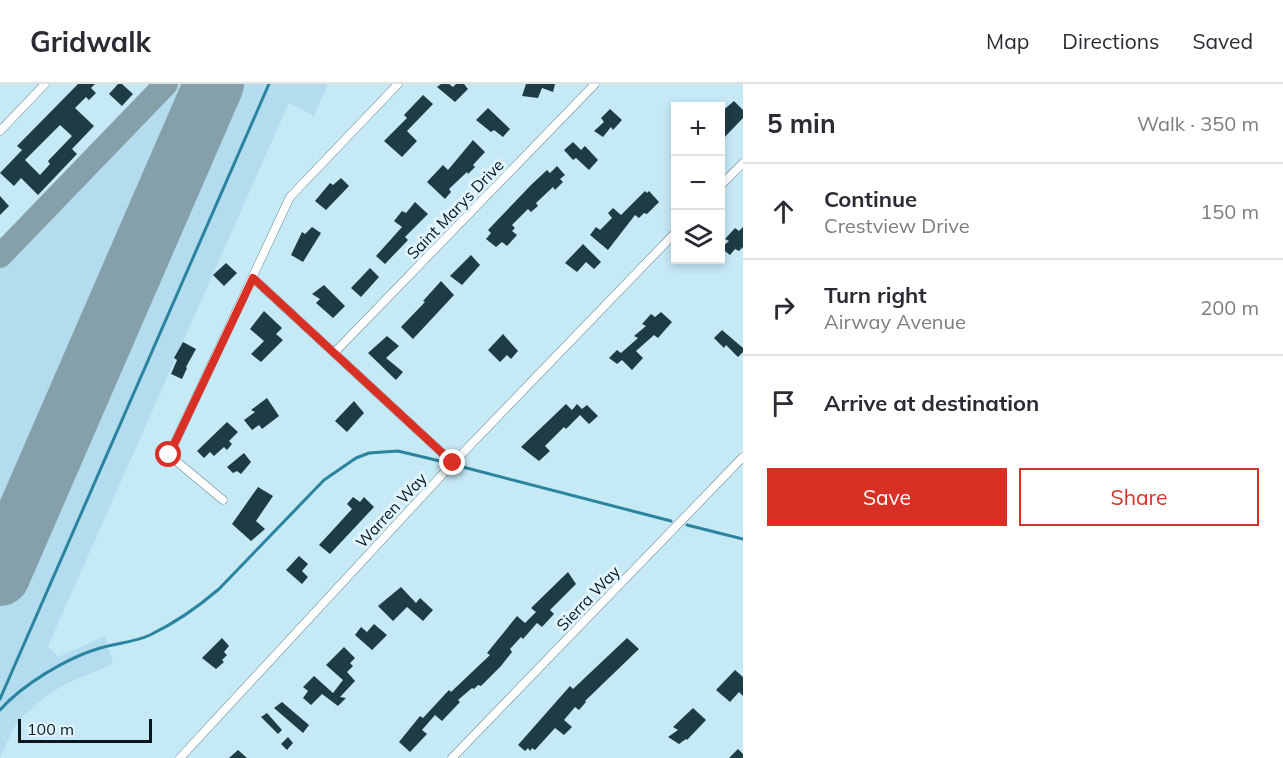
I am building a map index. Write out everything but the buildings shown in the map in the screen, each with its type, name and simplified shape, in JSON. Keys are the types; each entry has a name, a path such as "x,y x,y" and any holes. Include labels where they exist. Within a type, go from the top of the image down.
{"street":[{"path":"0,130 45,84"},
{"path":"223,500 169,455 291,197 398,84"},
{"name":"Saint Marys Drive","path":"334,352 595,84"},
{"path":"725,181 743,163"},
{"name":"Warren Way","path":"180,758 453,463 671,236"},
{"path":"253,278 453,463"},
{"name":"Sierra Way","path":"452,758 743,457"}],"shaded area":[{"path":"160,84 328,84 314,116 289,103 48,646 58,657 105,636 113,664 63,685 43,699 25,714 13,729 0,758 0,248"}],"waterway":[{"path":"0,699 269,84"},
{"path":"0,710 20,691 58,666 85,653 150,635 195,608 219,589 324,480 356,458 369,453 398,451 444,462"},
{"path":"459,466 671,521"},
{"path":"687,525 743,539"}],"taxiway":[{"path":"0,256 166,84"},
{"path":"0,559 10,552"}],"runway":[{"path":"0,576 214,84"}],"route":[{"path":"169,455 253,278 453,463"}]}
